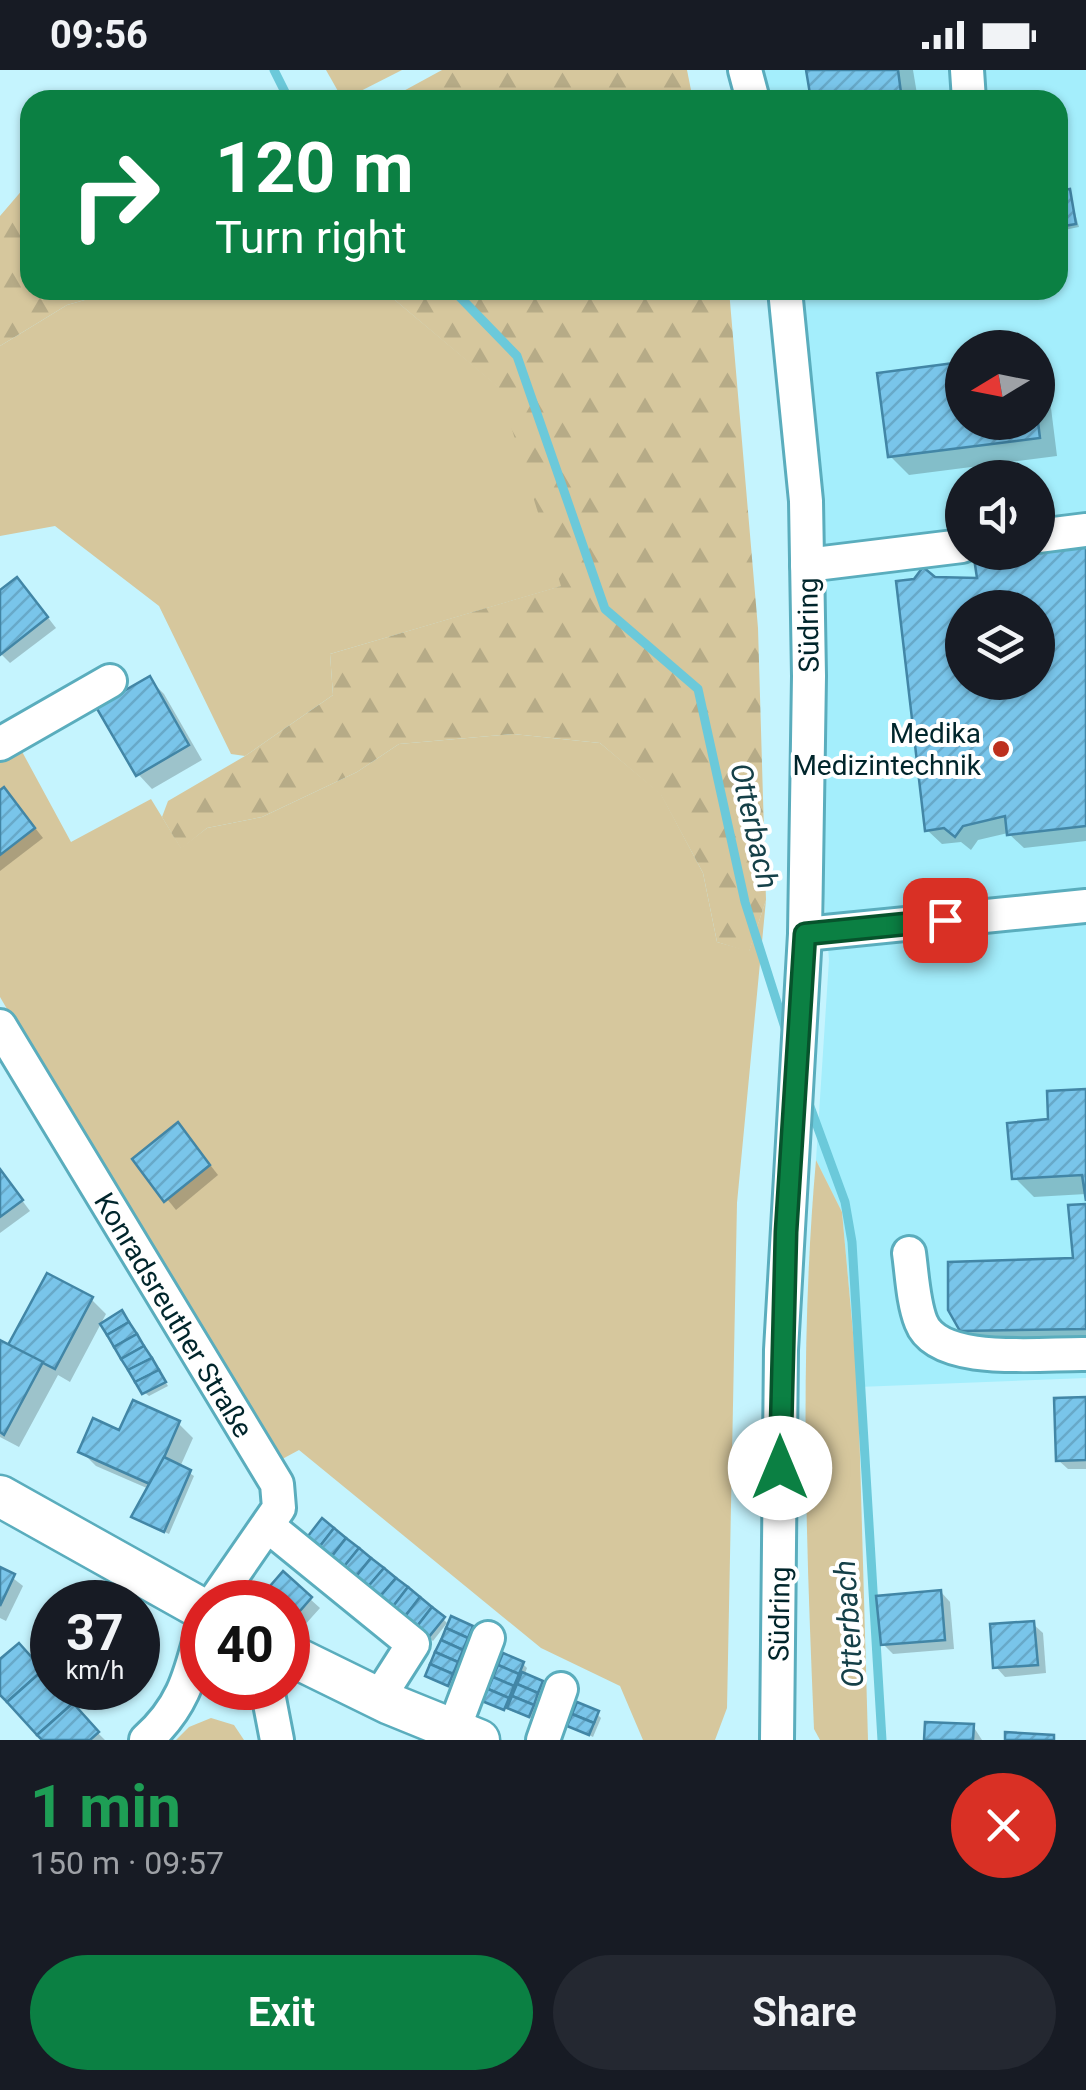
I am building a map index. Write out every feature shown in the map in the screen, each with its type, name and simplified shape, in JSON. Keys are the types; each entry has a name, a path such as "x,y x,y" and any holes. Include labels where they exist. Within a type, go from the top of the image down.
{"main road":[{"path":"0,1496 180,1597"},
{"path":"310,1665 378,1699 466,1735"}],"street":[{"name":"Südring","path":"777,1740 786,1232 805,934 806,501 786,300"},
{"path":"1055,534 1086,530"},
{"path":"807,565 945,548"},
{"path":"0,744 110,681"},
{"path":"805,934 1086,906"},
{"name":"Konradsreuther Straße","path":"0,1026 278,1484 279,1508 230,1580"},
{"path":"909,1253 920,1322 934,1343 959,1352 1086,1354"},
{"path":"268,1526 413,1644 378,1699"},
{"path":"466,1735 488,1638"},
{"path":"543,1740 561,1689"},
{"path":"146,1740 162,1726 180,1697"},
{"path":"271,1710 277,1740"}],"shaded area":[{"path":"761,70 1086,70 1086,1378 858,1387 842,1212 816,1160 829,960 779,300 1068,300 1068,90 763,90"}],"green space":[{"path":"326,70 402,70 363,90 337,90"},
{"path":"442,70 687,70 691,90 405,90"},
{"path":"20,193 20,300 85,300 67,305 0,346 0,216"},
{"path":"85,300 395,300 500,388 562,586 330,654 333,695 245,756 231,754 159,606 55,526 0,536 0,346 67,305"},
{"path":"395,300 730,300 758,628 766,900 749,952 717,942 703,873 661,795 600,743 513,734 399,744 357,772 262,817 207,828 181,849 162,817 168,801 245,756 333,695 330,654 561,586 499,388"},
{"path":"513,734 600,743 661,794 703,873 717,942 749,951 766,900 737,1203 727,1708 715,1740 643,1740 620,1686 541,1648 299,1450 273,1464 0,997 0,757 19,746 71,842 151,799 181,848 207,828 262,817 357,772 399,744"},
{"path":"816,1160 842,1212 858,1387 868,1740 820,1740 814,1729 806,1373"},
{"path":"211,1718 234,1725 244,1740 176,1740 189,1727"}],"building":[{"path":"806,70 898,70 901,90 809,90"},
{"path":"1068,189 1076,224 1068,225"},
{"path":"945,364 945,440 1024,440 888,457 877,373"},
{"name":"Medika Medizintechnik","path":"1086,546 1086,826 1007,835 1005,816 963,826 955,837 944,828 925,831 896,581 914,579 923,567 935,577 977,578 976,570 1055,570 1055,549"},
{"path":"17,577 48,617 0,655 0,590"},
{"path":"150,676 189,745 136,776 96,707"},
{"path":"4,787 35,828 0,855 0,790"},
{"path":"1086,1089 1086,1201 1082,1175 1012,1179 1007,1123 1048,1119 1047,1091"},
{"path":"178,1122 210,1165 164,1202 132,1159"},
{"path":"0,1169 23,1200 0,1217"},
{"path":"1086,1204 1086,1329 960,1331 948,1310 948,1262 1073,1258 1068,1205"},
{"path":"47,1273 93,1297 55,1369 8,1345"},
{"path":"122,1310 129,1322 107,1335 100,1324"},
{"path":"129,1322 137,1334 114,1347 107,1335"},
{"path":"137,1334 144,1346 121,1359 114,1347"},
{"path":"0,1340 43,1362 4,1435 0,1432"},
{"path":"144,1346 152,1358 128,1370 121,1359"},
{"path":"152,1358 159,1370 135,1382 128,1370"},
{"path":"159,1370 166,1382 142,1394 135,1382"},
{"path":"1086,1397 1086,1460 1056,1461 1054,1398"},
{"path":"133,1400 180,1421 152,1485 78,1452 93,1418 119,1430"},
{"path":"164,1457 191,1470 164,1532 131,1517"},
{"path":"322,1518 334,1528 317,1550 305,1540"},
{"path":"334,1528 346,1538 329,1560 317,1550"},
{"path":"346,1538 359,1548 342,1569 329,1560"},
{"path":"359,1548 371,1558 354,1579 342,1569"},
{"path":"371,1558 384,1568 366,1589 354,1579"},
{"path":"0,1567 15,1574 0,1606"},
{"path":"384,1568 396,1578 378,1599 366,1589"},
{"path":"283,1571 293,1580 275,1580"},
{"path":"396,1578 408,1587 391,1609 378,1599"},
{"path":"408,1587 420,1597 403,1619 391,1609"},
{"path":"941,1590 945,1640 881,1645 876,1596"},
{"path":"420,1597 432,1607 415,1629 403,1619"},
{"path":"432,1607 445,1617 428,1638 415,1629"},
{"path":"451,1616 473,1626 468,1638 446,1628"},
{"path":"1034,1621 1038,1665 993,1668 990,1624"},
{"path":"446,1628 468,1638 463,1650 441,1640"},
{"path":"441,1640 463,1650 458,1662 435,1652"},
{"path":"19,1643 30,1655 30,1682 7,1702 0,1695 0,1659"},
{"path":"435,1652 458,1662 453,1674 430,1664"},
{"path":"503,1653 524,1662 519,1674 498,1665"},
{"path":"430,1664 453,1674 448,1686 425,1676"},
{"path":"498,1665 519,1674 514,1686 493,1677"},
{"path":"522,1672 543,1681 538,1693 517,1684"},
{"path":"493,1677 514,1686 509,1698 488,1689"},
{"path":"30,1682 30,1710 65,1710 37,1735 7,1702"},
{"path":"517,1684 538,1693 534,1705 512,1696"},
{"path":"488,1689 509,1698 504,1710 482,1701"},
{"path":"512,1696 534,1705 529,1717 507,1708"},
{"path":"577,1702 599,1711 594,1723 572,1714"},
{"path":"65,1710 79,1710 99,1732 90,1740 42,1740 37,1735"},
{"path":"572,1714 594,1723 589,1735 567,1726"},
{"path":"925,1722 974,1724 973,1740 924,1740"},
{"path":"1005,1732 1054,1735 1054,1740 1005,1740"}],"waterway":[{"name":"Otterbach","path":"274,70 284,90"},
{"name":"Otterbach","path":"463,300 517,356 605,609 698,689 745,902 787,1034"},
{"name":"Otterbach","path":"808,1101 845,1202 852,1242 882,1740"}],"place":[{"name":"Medika Medizintechnik","path":"1001,749"}],"route":[{"path":"780,1468 786,1232 805,934 945,920"}]}
